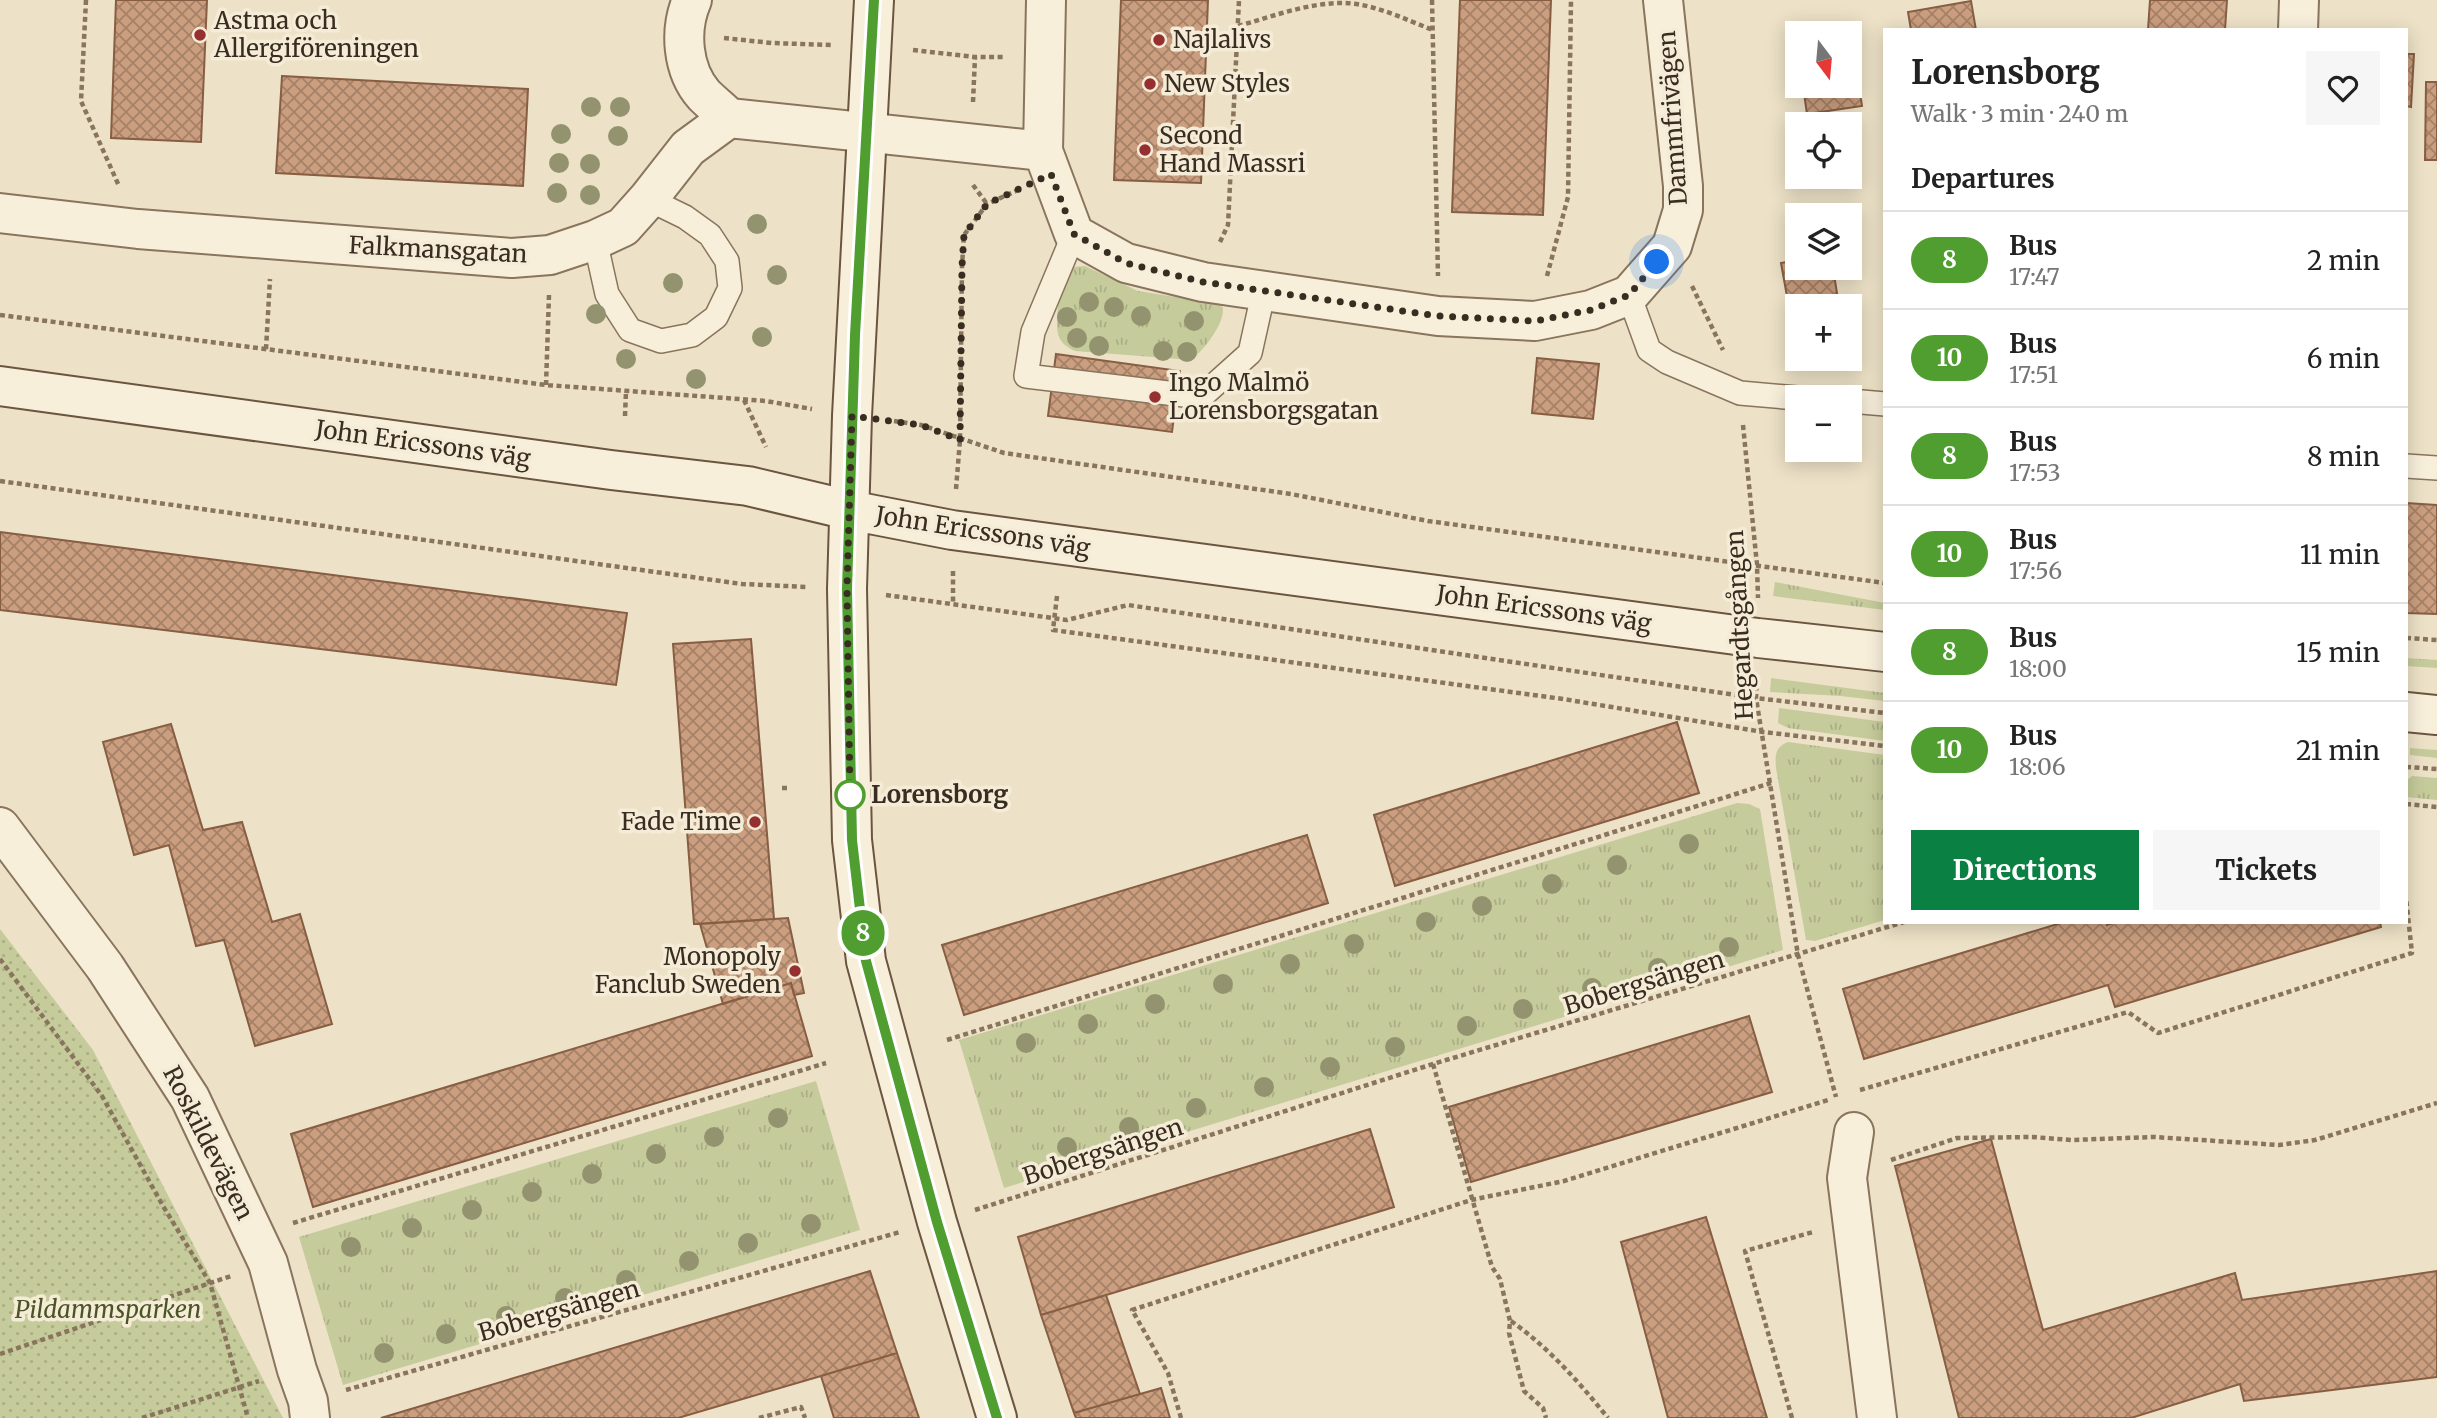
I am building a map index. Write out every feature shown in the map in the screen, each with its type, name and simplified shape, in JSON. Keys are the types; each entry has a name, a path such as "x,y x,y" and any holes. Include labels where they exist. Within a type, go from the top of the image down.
{"street":[{"path":"692,0 685,15 684,58 702,93 729,118 866,131 1047,162"},
{"path":"874,0 849,510 847,589 852,840 866,961 937,1222 997,1418"},
{"path":"1046,0 1047,162 1074,234"},
{"name":"Dammfrivägen","path":"1074,234 1126,263 1203,282 1438,316 1535,321 1591,310 1629,295 1672,246 1683,210 1683,186 1663,0"},
{"path":"2298,28 2300,0"},
{"name":"Falkmansgatan","path":"0,213 138,229 512,258 550,255 596,240 623,227 688,148 729,118"},
{"name":"John Ericssons väg","path":"0,386 748,486 849,510 952,530 1758,638 1883,652"},
{"path":"2408,712 2437,715"},
{"name":"Roskildevägen","path":"0,827 105,967 190,1098 262,1249 305,1396"},
{"path":"1852,1145 1847,1178 1877,1418"}],"lane":[{"path":"596,240 607,294 630,330 661,341 692,335 716,317 730,288 726,261 710,235 685,217 648,199"},
{"path":"1074,234 1032,332 1026,376 1201,397 1250,353 1265,290"},
{"path":"1629,295 1649,351 1667,362 1740,393 1785,397"},
{"path":"1862,402 1883,404"},
{"path":"2408,466 2437,468"}],"path":[{"path":"86,0 81,101 138,229"},
{"path":"1203,282 1228,225 1239,0"},
{"path":"1432,0 1438,316"},
{"path":"1535,321 1568,197 1571,0"},
{"path":"1238,27 1295,9 1340,3 1368,7 1433,30"},
{"path":"960,440 964,235 987,204 1047,162"},
{"path":"265,349 273,239"},
{"name":"Hegardtsgången","path":"1672,246 1720,341 1740,393 1758,565 1756,698 1798,955 1836,1097 1852,1145"},
{"path":"546,385 550,255"},
{"path":"0,314 546,385 766,401 921,425 1004,453 1291,494 1428,521 1883,583"},
{"path":"625,416 626,391"},
{"path":"0,481 742,584"},
{"path":"1057,596 1053,630 1563,699 1763,732 1883,746"},
{"path":"953,604 1067,620 1128,605 1756,698 1883,713"},
{"path":"2408,638 2437,640"},
{"path":"2408,766 2437,769"},
{"path":"947,1040 1771,783"},
{"path":"782,788 789,788"},
{"path":"2408,804 2437,807"},
{"path":"1181,1418 1168,1373 1132,1310 1471,1200 1564,1181 1836,1097 2128,1012 2158,1033 2412,953 2408,916"},
{"name":"Bobergsängen","path":"142,1418 241,1387 305,1396 937,1222 1073,1181 1433,1064 1897,924"},
{"path":"0,959 102,1096 163,1206 210,1283 248,1418"},
{"path":"0,1354 210,1283 262,1249 825,1063"},
{"path":"1433,1064 1471,1200 1492,1267 1500,1279 1510,1321 1509,1334 1524,1391 1543,1408 1546,1418"},
{"path":"1852,1145 1874,1166 1957,1138 2032,1137 2072,1140 2154,1137 2279,1145 2315,1140 2437,1103"},
{"path":"1792,1418 1745,1251 1852,1220"},
{"path":"1510,1321 1535,1338 1608,1418"},
{"path":"760,1418 801,1406 805,1418"}],"green space":[{"path":"1085,266 1138,291 1220,304 1223,308 1217,329 1192,360 1075,351 1066,346 1059,337 1058,311 1062,289 1069,272 1073,267"},
{"path":"1775,582 1883,603 1883,610 1773,596"},
{"path":"2408,658 2437,660 2437,668 2408,666"},
{"path":"1771,678 1883,693 1883,701 1840,696 1770,692"},
{"path":"1779,708 1883,722 1883,741 1788,728 1778,723"},
{"path":"1788,742 1883,755 1883,921 1815,941 1806,940 1776,768 1780,746"},
{"path":"2410,748 2437,750 2437,758 2410,755"},
{"path":"2412,776 2437,778 2437,800 2408,797 2408,779"},
{"path":"1737,803 1760,809 1783,950 1004,1188 959,1040"},
{"name":"Pildammsparken","path":"0,929 93,1050 283,1418 0,1418"},
{"path":"816,1081 860,1230 343,1385 299,1237"}],"building":[{"path":"116,0 207,0 201,142 111,138"},
{"path":"1121,0 1208,0 1201,183 1114,180"},
{"path":"1460,0 1551,0 1543,215 1452,212"},
{"path":"2150,0 2227,0 2225,28 2148,28"},
{"path":"1971,1 1976,28 1911,28 1908,12"},
{"path":"2408,54 2414,54 2411,107 2408,106"},
{"path":"282,76 528,89 523,186 276,173"},
{"path":"2426,82 2437,82 2437,160 2425,160"},
{"path":"1805,98 1861,98 1862,106 1807,112"},
{"path":"1785,262 1785,280 1835,280 1837,294 1787,294 1781,263"},
{"path":"1056,354 1180,371 1172,432 1048,416"},
{"path":"1537,358 1599,364 1593,419 1532,413"},
{"path":"2408,503 2437,505 2437,614 2408,613"},
{"path":"0,532 627,613 616,685 0,610"},
{"path":"751,639 774,919 694,924 673,644"},
{"path":"1677,722 1699,793 1395,886 1374,815"},
{"path":"171,724 203,830 242,822 272,922 300,914 332,1024 255,1046 224,940 196,946 169,845 134,855 103,742"},
{"path":"1307,835 1328,903 964,1015 942,945"},
{"path":"788,918 804,993 794,995 791,983 723,1004 700,924"},
{"path":"2057,924 2380,924 2381,927 2115,1007 2108,985 1864,1059 1843,989"},
{"path":"791,983 812,1056 313,1207 291,1134"},
{"path":"1749,1016 1772,1092 1471,1182 1449,1107"},
{"path":"1370,1129 1394,1207 1041,1315 1018,1237"},
{"path":"1991,1139 2043,1330 2235,1273 2242,1300 2437,1271 2437,1377 2244,1401 2240,1384 2131,1418 1959,1418 1895,1166"},
{"path":"1706,1217 1767,1418 1668,1418 1621,1242"},
{"path":"870,1271 897,1353 821,1376 678,1418 381,1418"},
{"path":"1106,1295 1140,1394 1074,1413 1041,1315"},
{"path":"897,1353 919,1418 834,1418 821,1376"},
{"path":"1161,1388 1170,1418 1076,1418 1074,1413"}],"bus line":[{"name":"8","path":"874,0 855,335 847,589 852,840 866,961 937,1222 997,1418"}],"place":[{"name":"Astma och Allergiföreningen","path":"200,35"},
{"name":"Najlalivs","path":"1159,40"},
{"name":"New Styles","path":"1150,84"},
{"name":"Second Hand Massri","path":"1145,150"},
{"name":"Ingo Malmö Lorensborgsgatan","path":"1155,397"},
{"name":"Lorensborg","path":"850,795"},
{"name":"Fade Time","path":"755,822"},
{"name":"Monopoly Fanclub Sweden","path":"795,971"}],"route":[{"path":"850,795 847,589 852,416 921,425 960,440 964,235 987,204 1051,174 1074,234 1126,263 1203,282 1438,316 1535,321 1591,310 1629,295 1657,262"}]}
